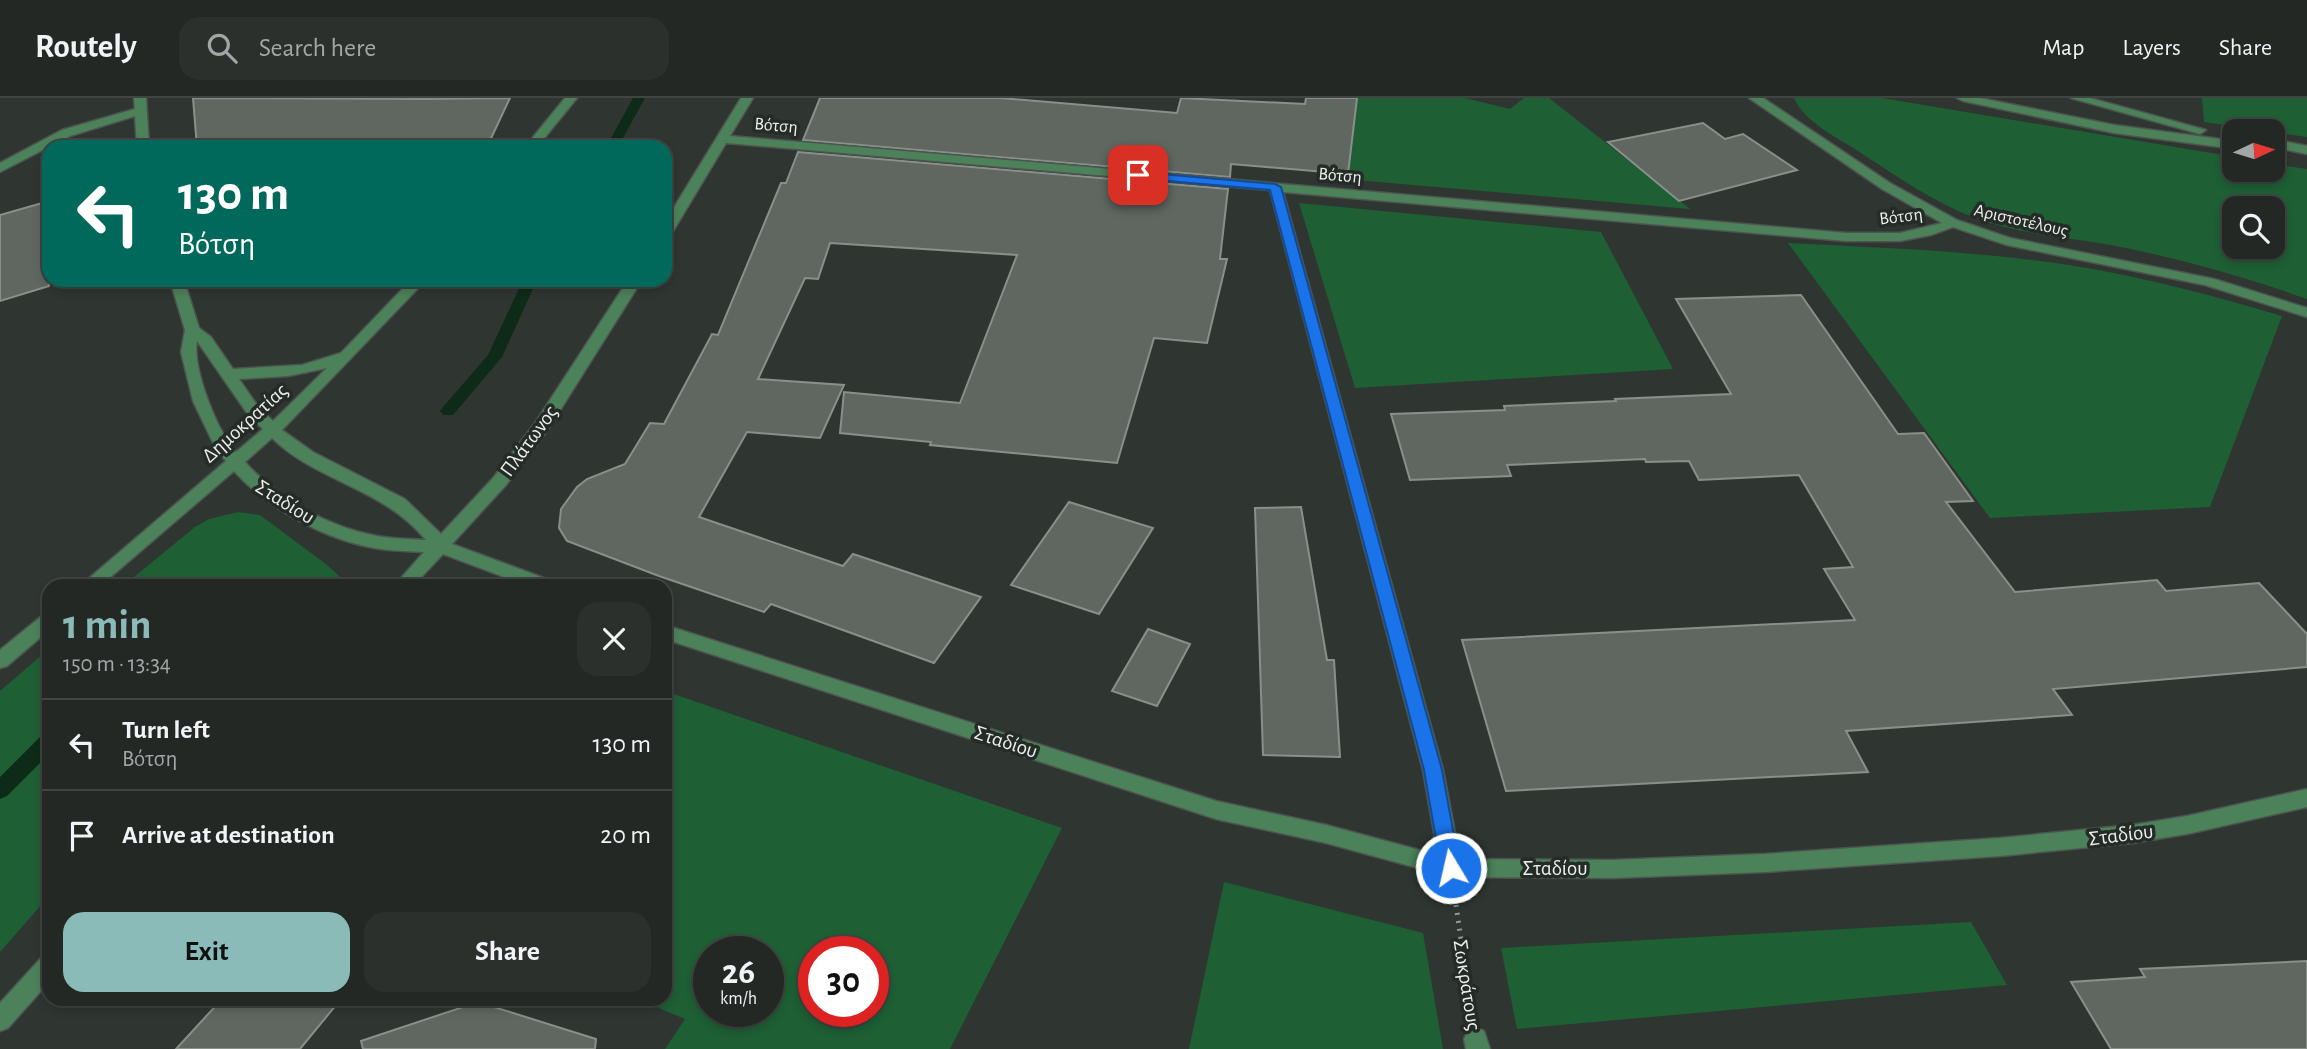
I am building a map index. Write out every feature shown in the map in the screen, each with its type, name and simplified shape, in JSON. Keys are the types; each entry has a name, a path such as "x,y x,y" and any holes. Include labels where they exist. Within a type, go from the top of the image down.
{"street":[{"path":"537,140 571,98"},
{"path":"672,222 747,98"},
{"name":"Αριστοτέλους","path":"1755,98 1886,186 1951,223 2007,241 2209,282 2307,313"},
{"path":"1964,98 2104,127 2222,143"},
{"path":"2077,98 2222,134"},
{"path":"52,140 140,104 143,140"},
{"name":"Βότση","path":"724,139 1864,238 1920,235 1951,223"},
{"path":"0,168 42,145"},
{"path":"2286,147 2307,151"},
{"path":"2286,150 2307,151"},
{"path":"1275,187 1433,770 1451,868"},
{"name":"Σταδίου","path":"179,287 192,330 188,352 201,401 211,426 235,464 272,498 340,533 379,543 442,547 527,579"},
{"name":"Δημοκρατίας","path":"97,579 273,430 352,353 413,287"},
{"name":"Πλάτωνος","path":"410,579 500,481 541,427 631,287"},
{"name":"Σταδίου","path":"192,330 206,340 254,412 273,430 307,456 409,510 442,547"},
{"path":"231,374 298,371 352,353"},
{"path":"0,661 42,626"},
{"name":"Σταδίου","path":"672,634 1216,810 1326,834 1451,868 1613,869 1765,863 2000,847 2154,831 2307,798"},
{"path":"0,1020 42,974"}],"path":[{"name":"Σωκράτους","path":"1451,868 1477,1044"}],"green space":[{"path":"1353,98 1465,98 1510,109 1524,98 1549,98 1690,209 1344,179"},
{"path":"1794,98 1882,98 2222,155 2222,182 2286,182 2286,166 2307,169 2307,299 2235,275 2161,256 2025,231 1975,218 1899,178 1820,127 1805,114"},
{"path":"2202,98 2307,98 2307,137 2286,134 2286,119 2222,119 2222,125 2204,122"},
{"path":"1299,203 1601,232 1673,369 1355,388"},
{"path":"1788,243 1968,253 2075,266 2179,288 2282,316 2210,507 1990,518"},
{"path":"238,512 260,515 342,579 132,579 195,527 209,519"},
{"path":"42,655 42,904 0,952 0,691"},
{"path":"672,693 1062,828 950,1049 665,1049 685,1019 654,1006 672,1006"},
{"path":"1224,882 1423,933 1443,1049 1189,1049"},
{"path":"1971,922 2007,985 1517,1029 1501,948"}],"building":[{"path":"193,98 510,98 490,140 196,140"},
{"path":"820,98 1000,98 1177,113 1181,98 1305,104 1306,98 1357,98 1348,174 1231,164 1230,177 803,140"},
{"path":"1703,123 1725,139 1743,134 1797,170 1679,201 1608,142"},
{"path":"798,152 1228,189 1220,259 1227,259 1207,343 1154,338 1117,463 930,445 931,442 840,433 844,392 960,403 1017,255 830,243 818,279 805,278 758,379 844,385 820,438 747,432 699,517 843,566 853,554 981,597 934,663 771,604 764,612 659,576 567,541 559,528 561,509 577,487 587,479 625,464 650,423 664,424 712,334 718,335 781,183 786,183"},
{"path":"42,203 42,287 46,287 0,301 0,215"},
{"path":"1801,295 1898,434 1924,433 1973,501 1946,502 2015,592 2157,580 2166,591 2259,583 2307,634 2307,667 2053,689 2072,715 1846,731 1868,772 1506,791 1462,640 1855,620 1824,569 1853,567 1799,475 1699,480 1689,461 1646,462 1645,459 1507,465 1511,476 1410,480 1391,414 1505,410 1504,406 1731,394 1676,299"},
{"path":"1069,502 1153,528 1099,614 1011,585"},
{"path":"1301,507 1327,660 1334,660 1340,757 1263,755 1255,508"},
{"path":"1148,629 1190,644 1157,706 1112,691"},
{"path":"2307,961 2307,1049 2111,1049 2071,982 2145,977 2140,969"},
{"path":"216,1006 335,1006 300,1049 176,1049"},
{"path":"466,1006 491,1006 596,1039 595,1049 363,1049 361,1041"}],"waterway":[{"path":"616,140 639,98"},
{"path":"448,411 495,357 527,287"},
{"path":"0,790 42,748"}],"route":[{"path":"1138,175 1275,187 1433,770 1451,868"}]}
